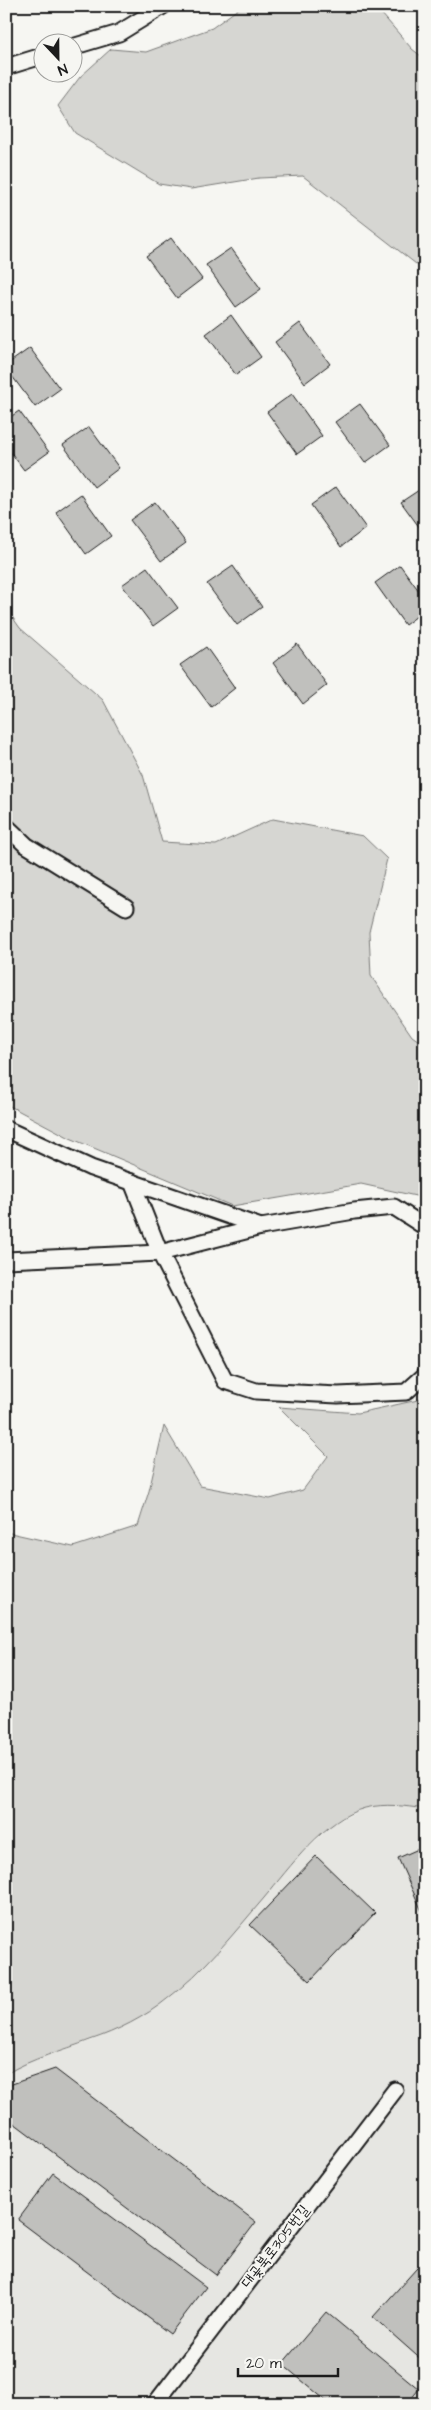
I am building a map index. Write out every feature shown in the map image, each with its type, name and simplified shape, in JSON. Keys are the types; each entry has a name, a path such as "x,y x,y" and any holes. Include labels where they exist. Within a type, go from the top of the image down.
{"lane":[{"path":"82,44 119,32 163,6"},
{"path":"6,67 32,59"},
{"path":"6,826 26,845 126,907"},
{"path":"6,1129 91,1168 262,1227"},
{"path":"132,1182 160,1253 225,1380 256,1391 338,1395 406,1392 425,1375"},
{"path":"6,1260 160,1253 262,1227 354,1211 394,1208 425,1227"},
{"name":"대곶북로305번길","path":"155,2404 395,2090"}],"shaded area":[{"path":"242,6 375,6 412,49 425,59 425,271 303,176 259,178 191,189 159,184 75,133 58,106 76,82 82,82 82,75 111,49 146,52 212,28"},
{"path":"6,608 20,628 103,700 143,775 162,842 216,845 273,819 363,836 387,859 369,932 371,976 412,1036 425,1045 425,1198 361,1184 232,1206 70,1138 6,1104"},
{"path":"425,1395 425,1809 395,1805 373,1806 350,1814 336,1822 309,1845 206,1964 181,1988 158,2006 120,2028 37,2059 6,2074 6,1532 73,1547 138,1526 149,1491 164,1426 200,1486 270,1499 303,1490 328,1456 279,1407 358,1413 418,1400"},
{"path":"388,1804 425,1809 425,2404 6,2404 6,2074 20,2065 93,2040 134,2021 168,1999 208,1962 297,1858 333,1824 363,1809"}],"building":[{"path":"171,238 202,279 177,298 146,256"},
{"path":"231,248 261,289 236,307 206,265"},
{"path":"231,315 261,357 236,375 206,334"},
{"path":"300,323 330,364 305,383 275,342"},
{"path":"30,348 60,389 35,407 6,368 6,365"},
{"path":"292,394 322,436 297,454 267,412"},
{"path":"360,404 390,445 365,463 335,422"},
{"path":"19,411 49,452 24,470 6,446 6,420"},
{"path":"89,427 119,468 94,487 63,445"},
{"path":"425,486 425,535 401,502"},
{"path":"336,487 366,528 341,547 311,505"},
{"path":"81,494 111,536 86,554 56,512"},
{"path":"155,502 186,543 161,561 130,520"},
{"path":"400,565 425,599 425,610 405,625 375,583"},
{"path":"233,566 262,607 237,625 207,584"},
{"path":"147,567 178,608 153,626 122,585"},
{"path":"297,644 327,685 303,704 273,663"},
{"path":"206,647 235,688 211,707 180,665"},
{"path":"425,1846 425,1918 398,1858"},
{"path":"316,1856 375,1913 310,1981 250,1925"},
{"path":"55,2069 256,2222 216,2275 6,2117 6,2092 12,2084"},
{"path":"53,2173 206,2287 170,2334 18,2220"},
{"path":"425,2259 425,2363 373,2317"},
{"path":"326,2312 419,2389 407,2404 330,2404 282,2364"}]}
